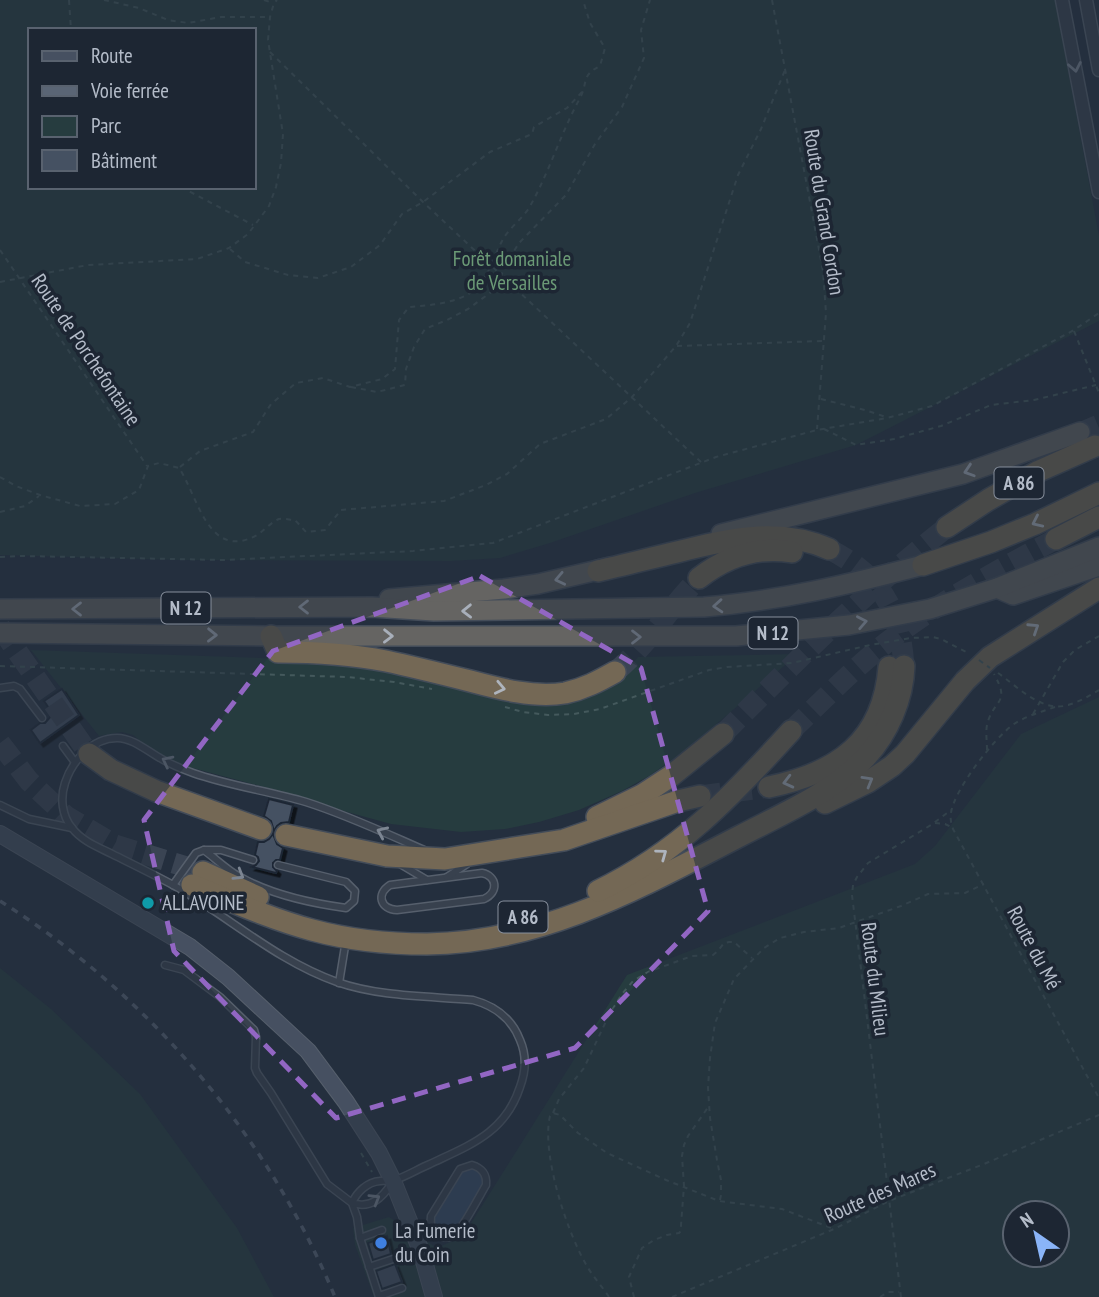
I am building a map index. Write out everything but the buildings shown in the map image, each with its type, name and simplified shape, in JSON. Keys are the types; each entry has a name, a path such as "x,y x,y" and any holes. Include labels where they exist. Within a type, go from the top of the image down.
{"highway":[{"name":"A 86","path":"943,525 1039,471 1086,438"},
{"path":"598,571 705,538 963,474 1086,438"},
{"name":"N 12","path":"0,609 372,607 461,611 746,604 863,581 923,565 992,542 1099,493"},
{"path":"1056,539 1099,517"},
{"path":"372,607 391,598 504,590 744,537 795,538 823,554 754,552 724,562 699,578"},
{"name":"N 12","path":"0,633 736,636 849,625 930,609 998,588 1099,547"},
{"path":"998,588 1013,595 1099,566"},
{"path":"193,873 275,918 311,930 375,942 453,943 504,936 541,927 583,912 743,841 880,775 905,754 978,668 1003,648 1099,588"},
{"path":"271,636 278,652 356,655 527,693 552,694 579,689 615,672"},
{"path":"673,871 807,801 854,769 885,732 898,701 904,676 896,666 877,716 860,742 836,763 821,771 806,778 769,787"},
{"name":"A 86","path":"193,873 288,909 348,924 402,930 490,925 585,897 657,858 728,799 791,731"},
{"path":"286,835 444,869 487,853 557,833 642,796 723,734"},
{"path":"82,758 156,792 261,829"},
{"path":"487,853 564,840 700,796"}],"main road":[{"path":"0,834 190,947 228,977 308,1051 379,1153 422,1251 435,1297"}],"street":[{"path":"1062,0 1099,192"},
{"path":"1086,0 1099,70"}],"lane":[{"path":"0,688 20,688 42,718"},
{"path":"278,865 346,882 355,891 354,901 346,908 308,902 276,893 238,876 193,873 87,841 68,822 62,801 65,782 88,749 102,741 121,738 193,773 349,817 444,869 486,874 493,879 495,887 492,894 484,899 388,909 383,902 383,890 390,885 428,881 444,869"},
{"path":"63,746 82,758"},
{"path":"0,804 29,819 72,828"},
{"path":"193,873 221,850 253,859"},
{"path":"387,856 428,881"},
{"path":"193,873 223,916 303,968 339,983 378,992 485,1003 507,1018 515,1029 525,1054 525,1066 520,1087 509,1112 500,1124 488,1134 450,1155 393,1181 376,1181 360,1189 355,1195 352,1203 360,1238 379,1296 402,1288"},
{"path":"339,983 346,937"},
{"path":"165,965 184,970 220,997 254,1030 257,1073 327,1184 352,1203 362,1206 384,1195 393,1181"},
{"path":"450,1155 460,1169"},
{"path":"468,1165 476,1166 483,1172 486,1185 457,1233 451,1237 443,1237 435,1233 430,1220 460,1169 468,1165"},
{"path":"360,1238 382,1230"},
{"path":"369,1267 393,1259"}],"path":[{"path":"69,0 71,28"},
{"path":"104,0 139,8 168,20 188,23 221,17 270,17"},
{"path":"0,282 88,265 197,259 229,248 248,234 269,206 276,187 283,134 268,40 270,17 276,2 264,0"},
{"path":"351,387 382,379 395,369 399,320 409,307 442,304 472,291 492,266 503,239 527,210 554,156 565,126 586,89 589,71 600,66 605,48 590,23 583,0"},
{"path":"179,468 200,451 253,432 271,404 296,383 323,378 377,393 405,385 406,369 414,347 425,329 447,320 494,290 519,243 566,195 594,144 622,107 644,58 641,30 650,0"},
{"name":"Route du Grand Cordon","path":"772,0 823,271 826,313 817,430"},
{"path":"270,52 423,202 702,463"},
{"path":"0,477 40,495 79,506 115,504 139,490 148,466 159,463 179,468 187,479 205,523 215,534 225,539 238,540 255,536 280,519 295,520 306,532 325,530 341,510 444,501 486,485 507,474 540,444 606,419 632,397 676,346 690,323 738,175 761,129 785,70"},
{"path":"229,248 244,262 288,275 318,278 351,267 380,245 402,214 423,202 490,152 532,134 534,127 566,108 586,89"},
{"path":"185,189 254,226"},
{"name":"Route de Porchefontaine","path":"0,250 148,466"},
{"path":"0,557 223,560 413,551 493,543 702,463 765,443 932,406 1074,330 1099,313"},
{"path":"1074,330 1099,393"},
{"path":"676,346 823,341"},
{"path":"823,429 856,445 894,439 941,426 991,405 1034,400 1096,385"},
{"path":"819,398 887,418"},
{"path":"0,512 24,506 40,495"},
{"path":"1033,715 1063,662 1075,650 1099,636"},
{"path":"941,639 969,654"},
{"path":"979,660 1040,702 1055,707"},
{"path":"987,750 989,720 1002,699 997,679 990,668"},
{"path":"951,810 958,794 998,737 1033,715 1068,705 1099,690"},
{"name":"Route du Milieu","path":"901,1297 854,923 853,885 861,870 879,856 951,810"},
{"name":"Route du Mé","path":"951,810 953,829 1099,1098"},
{"path":"931,825 945,824 953,829"},
{"path":"719,1201 721,1180 710,1118 708,1088 710,1058 715,1023 734,979 764,948 780,939 804,932 839,928 928,894 965,893 984,884"},
{"path":"608,1297 587,1266 566,1218 553,1175 548,1132 550,1116 554,1113 559,1099 584,1068 609,1015 633,981 673,962 692,956 713,955 724,943 729,942 734,942 752,959"},
{"path":"634,1297 629,1277 642,1248 654,1240 681,1231 684,1145 710,1105"},
{"path":"554,1113 607,1153 654,1175 719,1201 782,1209 834,1229"},
{"name":"Route des Mares","path":"672,1297 834,1229 889,1201 1099,1115"},
{"path":"880,1297 888,1292 900,1292"}],"highlighted area":[{"path":"480,576 641,668 708,911 575,1048 336,1118 174,951 144,820 273,651"}],"green space":[{"name":"Forêt domaniale de Versailles","path":"0,0 1055,0 1099,236 1099,321 856,445 695,493 500,558 451,561 178,560 0,555"},
{"path":"31,650 351,664 413,676 508,700 608,685 626,672 638,657 798,654 685,751 622,791 579,810 539,822 505,829 461,832 391,824 189,767 170,760 133,735 122,732 99,736"},
{"path":"1099,697 1099,1297 374,1297 355,1245 353,1228 389,1217 437,1248 463,1236 627,975 915,864 935,846 1021,734"},
{"path":"0,968 51,1009 140,1094 237,1228 274,1297 0,1297"}],"water":[{"path":"475,1169 481,1174 483,1184 455,1231 440,1233 434,1224 435,1217 462,1171"}],"tunnel":[{"path":"1080,432 1099,424"},
{"path":"1083,437 1099,430"},
{"path":"723,734 860,601 947,527"},
{"path":"791,731 861,664 906,628 968,588 1056,539"},
{"path":"829,549 862,571 884,596 898,627 904,666"},
{"path":"615,672 638,650 699,578"},
{"path":"0,627 89,754"},
{"path":"0,743 29,781 66,816 115,845 203,872"},
{"path":"700,796 769,787"}],"railway":[{"path":"0,901 54,938 105,979 153,1024 198,1073 239,1125 275,1180 307,1237 335,1297"}],"place":[{"name":"ALLAVOINE","path":"148,903"},
{"name":"La Fumerie du Coin","path":"381,1243"}]}
